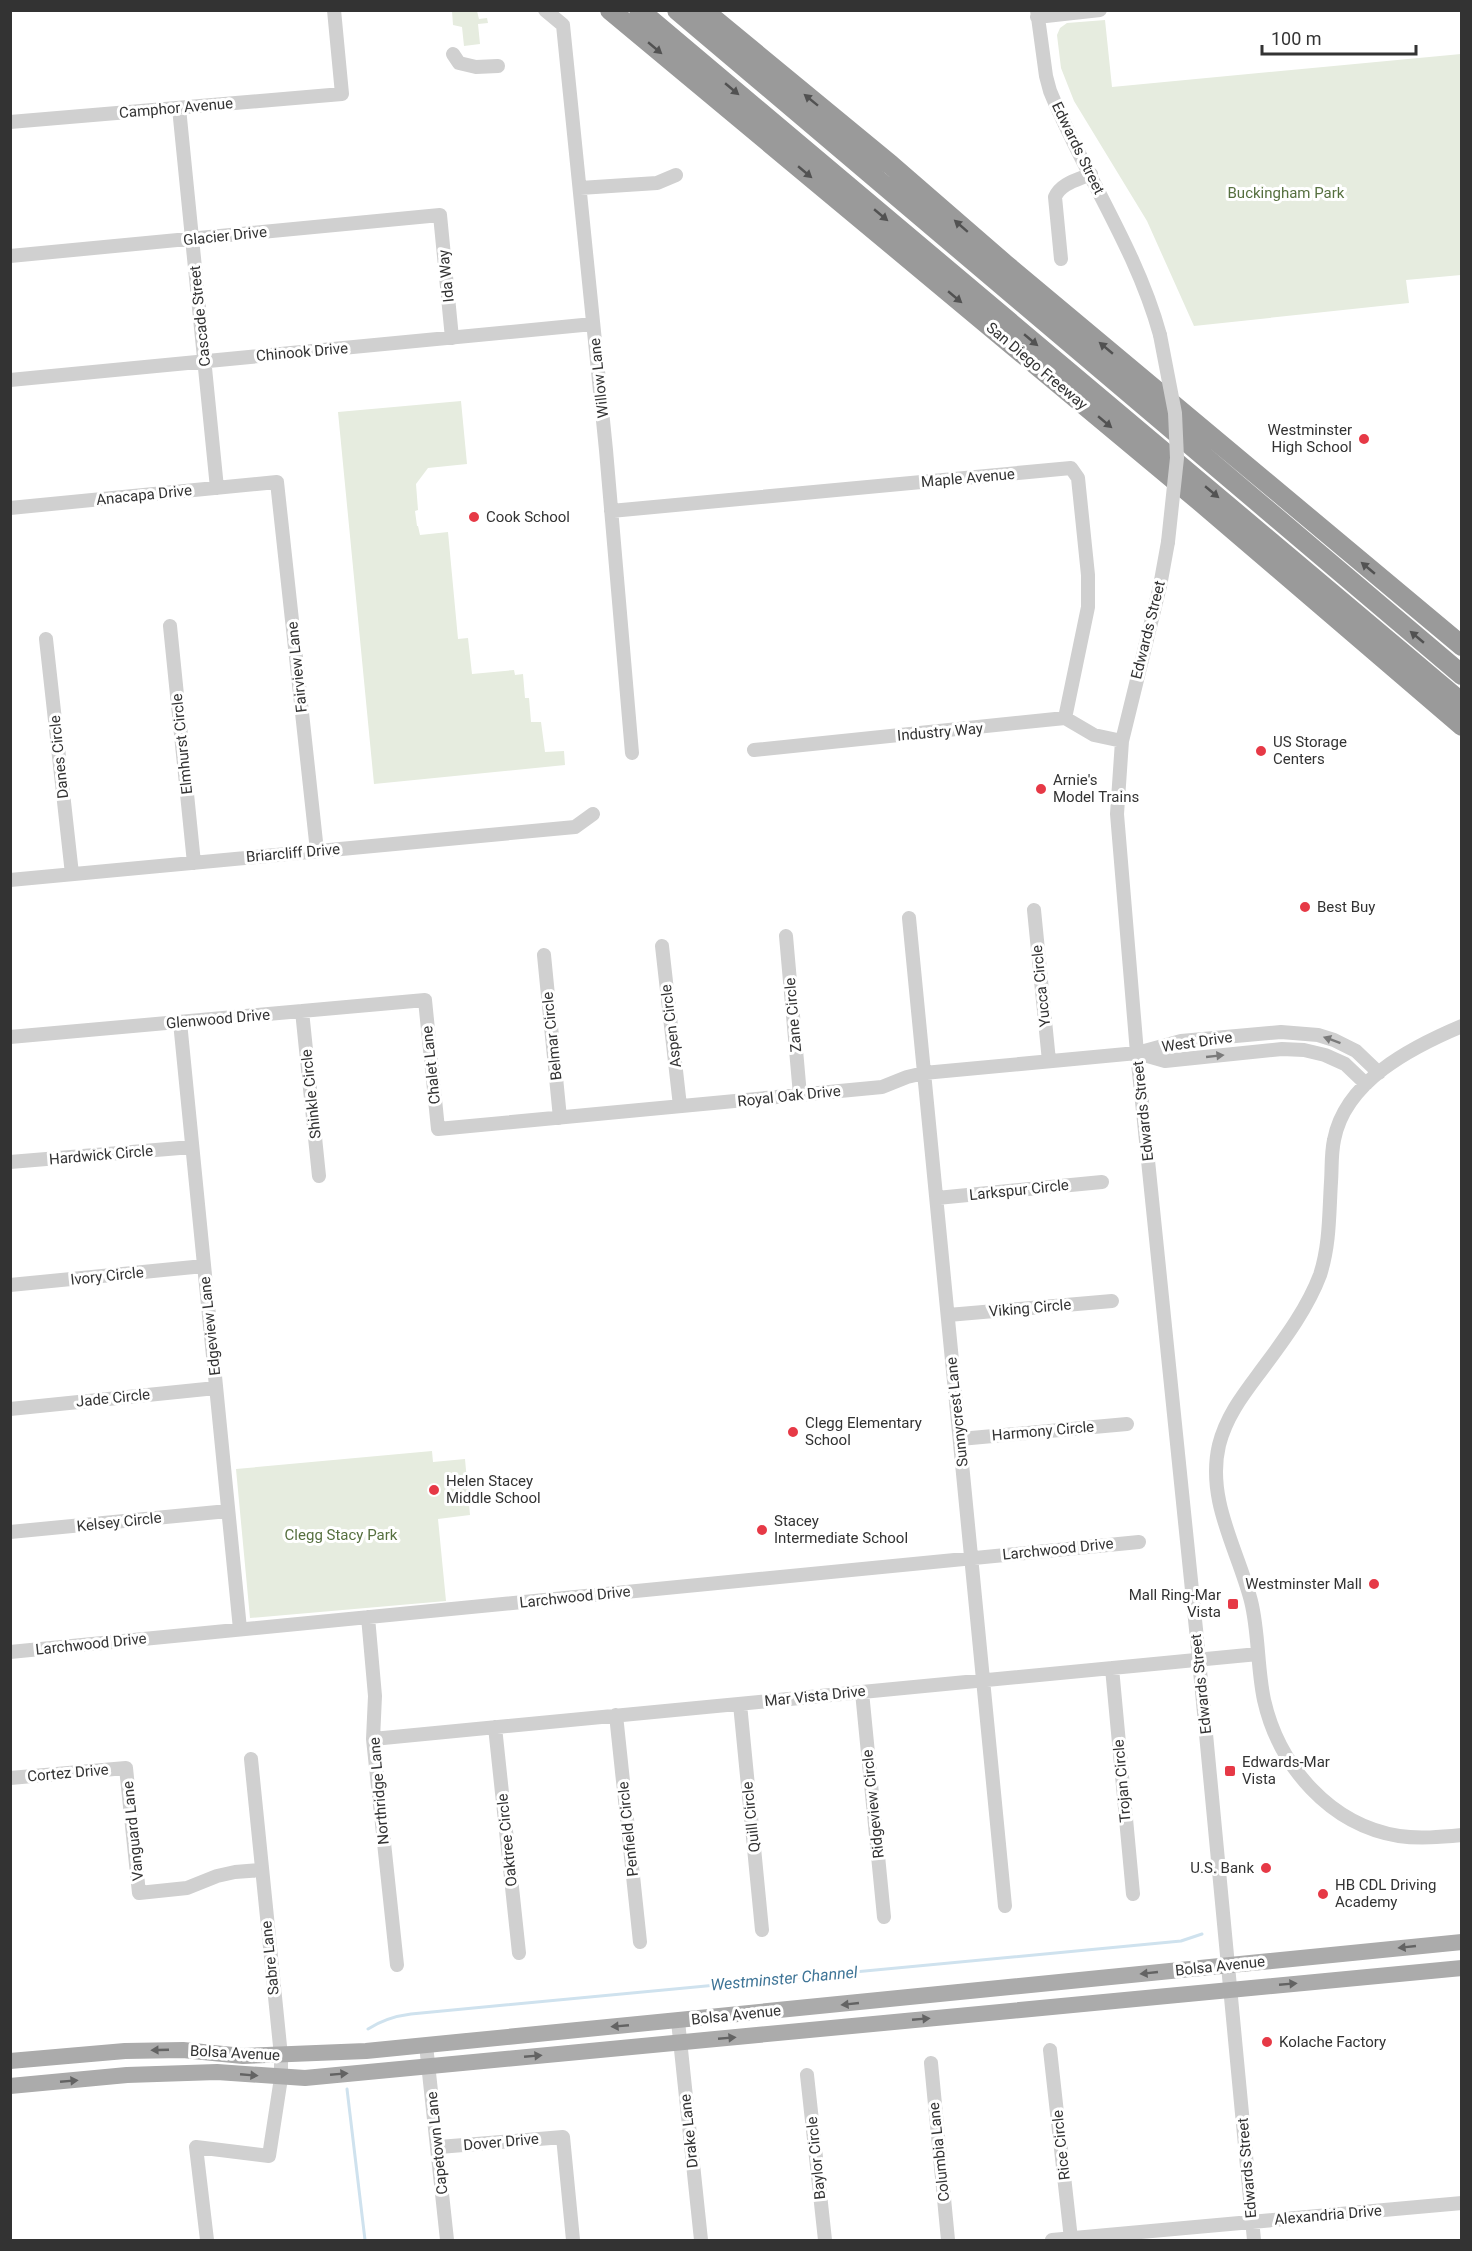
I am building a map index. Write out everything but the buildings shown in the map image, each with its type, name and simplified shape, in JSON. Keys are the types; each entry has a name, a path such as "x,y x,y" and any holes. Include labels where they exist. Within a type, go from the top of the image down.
{"highway":[{"name":"San Diego Freeway","path":"610,10 1203,504 1461,726"},
{"path":"639,10 1461,703"},
{"path":"677,10 1461,675"},
{"path":"703,10 891,165 1005,264 1461,646"}],"main road":[{"name":"Bolsa Avenue","path":"10,2061 125,2051 168,2050 243,2056 281,2056 426,2045 1461,1942"},
{"name":"Bolsa Avenue","path":"10,2086 127,2075 216,2072 305,2078 1461,1968"}],"street":[{"name":"Camphor Avenue","path":"10,122 342,94 334,10"},
{"name":"Willow Lane","path":"545,10 563,25 611,511 632,753"},
{"path":"1037,14 1100,10"},
{"name":"Edwards Street","path":"1037,14 1050,91 1136,264 1152,305 1175,413 1177,458 1168,542 1160,586 1122,741 1117,814 1137,1053 1254,2241"},
{"path":"453,54 459,63 476,67 498,66"},
{"name":"Cascade Street","path":"179,108 217,488"},
{"path":"1061,258 1055,197 1063,186 1091,174"},
{"path":"579,188 657,183 676,175"},
{"name":"Glacier Drive","path":"10,256 440,215"},
{"name":"Ida Way","path":"440,215 452,338"},
{"name":"Chinook Drive","path":"10,380 593,324"},
{"name":"Maple Avenue","path":"611,511 1071,468 1078,478 1088,575 1088,607 1065,718"},
{"name":"Anacapa Drive","path":"10,508 277,482"},
{"name":"Fairview Lane","path":"277,482 317,851"},
{"name":"Elmhurst Circle","path":"170,626 194,863"},
{"name":"Danes Circle","path":"46,639 72,874"},
{"path":"1065,718 1094,735 1122,741"},
{"name":"Industry Way","path":"754,750 1065,718"},
{"name":"Briarcliff Drive","path":"10,880 575,826 593,814"},
{"name":"Yucca Circle","path":"1034,910 1049,1061"},
{"name":"Sunnycrest Lane","path":"909,918 1005,1906"},
{"name":"Zane Circle","path":"786,936 800,1095"},
{"name":"Aspen Circle","path":"662,946 680,1106"},
{"name":"Belmar Circle","path":"544,955 560,1118"},
{"name":"Glenwood Drive","path":"10,1037 424,1000"},
{"name":"Chalet Lane","path":"424,1000 438,1129"},
{"name":"Shinkle Circle","path":"302,1011 319,1176"},
{"name":"Edgeview Lane","path":"180,1022 240,1629"},
{"path":"1461,1026 1416,1048 1379,1073 1366,1084 1345,1112 1334,1139 1330,1222 1326,1253 1319,1276 1295,1321 1236,1405 1219,1447 1217,1486 1218,1500 1251,1601 1264,1699 1286,1758 1320,1797 1347,1818 1371,1829 1409,1838 1461,1835"},
{"name":"West Drive","path":"1137,1053 1181,1041 1281,1032 1301,1033 1334,1040 1356,1051 1379,1073"},
{"name":"West Drive","path":"1137,1053 1166,1061 1282,1049 1304,1050 1325,1055 1345,1064 1366,1084"},
{"name":"Royal Oak Drive","path":"438,1129 882,1087 924,1073 1137,1053"},
{"name":"Hardwick Circle","path":"10,1162 192,1147"},
{"name":"Larkspur Circle","path":"936,1198 1102,1182"},
{"name":"Ivory Circle","path":"10,1285 204,1266"},
{"name":"Viking Circle","path":"948,1315 1112,1301"},
{"name":"Jade Circle","path":"10,1409 216,1388"},
{"name":"Harmony Circle","path":"960,1439 1126,1424"},
{"name":"Kelsey Circle","path":"10,1532 228,1511"},
{"name":"Larchwood Drive","path":"10,1652 1139,1542"},
{"name":"Northridge Lane","path":"368,1617 375,1696 373,1739 397,1965"},
{"name":"Mar Vista Drive","path":"373,1739 1258,1654"},
{"name":"Trojan Circle","path":"1112,1668 1133,1894"},
{"name":"Ridgeview Circle","path":"862,1692 884,1917"},
{"name":"Quill Circle","path":"740,1704 762,1930"},
{"name":"Penfield Circle","path":"616,1715 640,1942"},
{"name":"Oaktree Circle","path":"495,1727 519,1953"},
{"name":"Sabre Lane","path":"207,2241 196,2147 269,2156 281,2078 281,2056 251,1759"},
{"name":"Vanguard Lane","path":"126,1768 139,1893 179,1890 235,1872 261,1870"},
{"name":"Cortez Drive","path":"10,1778 126,1768"},
{"name":"Drake Lane","path":"678,2021 701,2241"},
{"name":"Capetown Lane","path":"426,2045 439,2147 447,2241"},
{"name":"Rice Circle","path":"1050,2050 1071,2239"},
{"name":"Columbia Lane","path":"931,2063 948,2241"},
{"name":"Baylor Circle","path":"807,2075 825,2241"},
{"name":"Dover Drive","path":"439,2147 562,2137 573,2241"},
{"name":"Alexandria Drive","path":"1052,2241 1461,2203"}],"green space":[{"path":"452,11 477,11 479,19 487,18 488,23 478,24 480,44 464,46 462,27 453,25"},
{"name":"Buckingham Park","path":"1105,20 1112,87 1461,54 1461,275 1406,280 1409,303 1194,326 1147,221 1074,101 1061,68 1057,35 1060,28 1067,23"},
{"path":"461,401 467,464 428,468 416,484 417,526 420,535 448,532 458,639 468,638 472,674 514,670 515,675 523,674 525,698 529,698 531,722 541,722 545,752 564,751 565,765 374,784 338,412"},
{"name":"Clegg Stacy Park","path":"432,1451 433,1462 465,1459 470,1515 438,1519 446,1601 250,1618 236,1469"}],"waterway":[{"name":"Westminster Channel","path":"368,2029 389,2019 411,2014 1181,1941 1202,1934"},
{"name":"Westminster Channel","path":"347,2089 365,2240"}],"place":[{"name":"Westminster High School","path":"1364,439"},
{"name":"Cook School","path":"474,517"},
{"name":"US Storage Centers","path":"1261,751"},
{"name":"Arnie's Model Trains","path":"1041,789"},
{"name":"Best Buy","path":"1305,907"},
{"name":"Clegg Elementary School","path":"793,1432"},
{"name":"Helen Stacey Middle School","path":"434,1490"},
{"name":"Stacey Intermediate School","path":"762,1530"},
{"name":"Westminster Mall","path":"1374,1584"},
{"name":"Mall Ring-Mar Vista","path":"1233,1604"},
{"name":"Edwards-Mar Vista","path":"1230,1771"},
{"name":"U.S. Bank","path":"1266,1868"},
{"name":"HB CDL Driving Academy","path":"1323,1894"},
{"name":"Kolache Factory","path":"1267,2042"}]}
